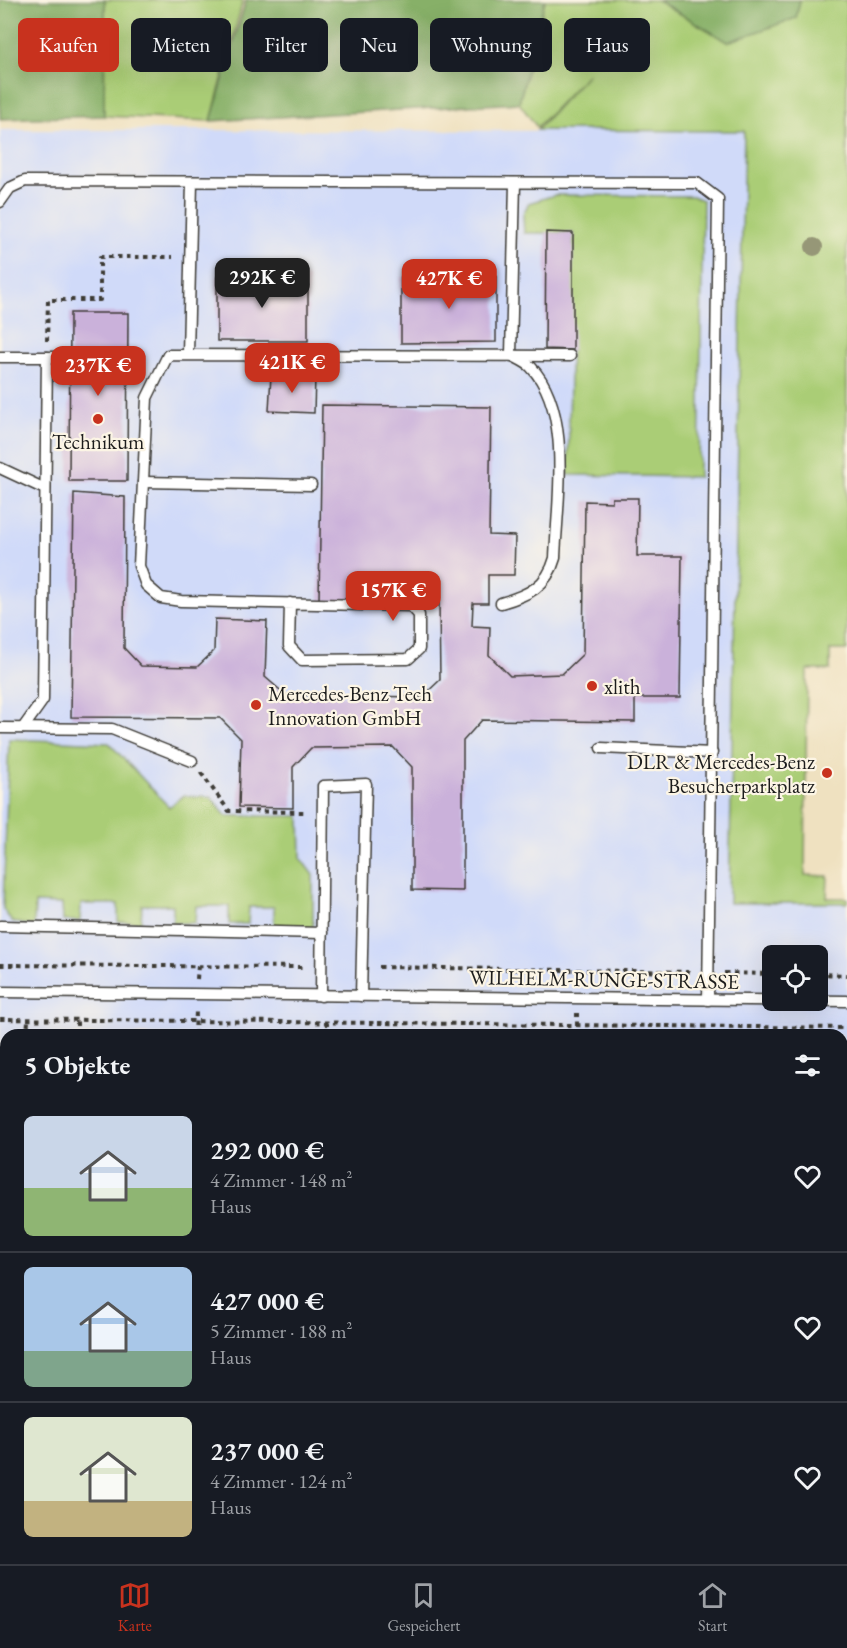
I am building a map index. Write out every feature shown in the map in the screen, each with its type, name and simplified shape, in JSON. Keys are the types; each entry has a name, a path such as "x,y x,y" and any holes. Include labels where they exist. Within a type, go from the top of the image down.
{"lane":[{"path":"0,202 10,188 25,181 697,183 718,199 708,1000"},
{"path":"188,354 192,182"},
{"path":"512,355 515,183"},
{"path":"290,603 290,646 302,660 408,659 419,649 419,615 411,606 290,603 181,601 161,598 146,585 139,566 147,398 168,355 570,356"},
{"path":"501,603 526,596 541,585 552,571 555,558 559,442 554,407 544,384 530,365 512,355"},
{"path":"0,357 69,357"},
{"path":"23,728 43,699 47,357"},
{"path":"0,468 45,489"},
{"path":"143,482 311,485"},
{"path":"0,728 112,729 192,761"},
{"path":"601,748 712,753"},
{"path":"321,996 323,786 366,784 361,996"},
{"path":"0,926 322,933"},
{"name":"WILHELM-RUNGE-STRASSE","path":"0,992 847,1001"}],"path":[{"path":"47,357 48,300 100,300 100,258 190,257"},
{"path":"192,761 229,811 323,812"},
{"path":"0,965 321,967"},
{"path":"361,967 762,974"},
{"path":"828,974 847,975"},
{"path":"0,1019 847,1028"},
{"path":"27,1029 28,1020"},
{"path":"77,1020 77,1029"},
{"path":"195,1029 196,1022"},
{"path":"327,1023 327,1029"}],"shaded area":[{"path":"0,130 744,131 729,902 847,903 847,1029 0,1029"}],"green space":[{"path":"0,0 105,0 105,18 18,18 18,72 104,72 104,116 0,119"},
{"path":"105,0 243,0 231,45 231,18 131,18 131,72 224,72 211,121 104,116 104,72 119,72 119,18 105,18"},
{"path":"246,0 545,0 540,18 430,18 430,72 527,72 519,103 211,121 225,72 231,72 231,52"},
{"path":"545,0 657,0 728,42 796,18 800,0 847,0 847,650 830,650 830,670 807,670 805,875 828,876 827,898 847,898 847,903 729,903 744,131 537,130 589,73 537,127 519,103 527,72 552,72 552,18 540,18"},
{"path":"657,0 800,0 796,18 728,42"},
{"path":"555,195 693,196 703,200 699,477 568,475 573,233 524,233 523,214 529,203"},
{"path":"9,739 109,743 169,807 183,796 211,797 226,816 300,816 301,859 313,875 313,927 307,931 274,930 274,907 249,907 248,924 229,924 229,906 196,906 195,923 173,923 173,905 142,905 141,922 118,922 118,904 81,904 80,921 63,921 62,904 35,903 34,926 12,922 3,909"}],"building":[{"path":"546,232 573,233 573,350 545,349"},
{"path":"496,276 496,342 401,343 401,277"},
{"path":"217,277 308,277 308,341 217,341"},
{"name":"Technikum","path":"70,313 128,313 127,481 69,481"},
{"path":"271,375 315,376 314,413 269,411"},
{"path":"322,405 491,407 489,535 515,536 514,575 488,575 488,603 473,603 472,626 490,627 489,655 510,676 562,674 583,654 585,501 612,502 612,498 638,498 637,556 682,556 680,698 635,698 635,722 482,720 463,741 463,891 412,890 412,767 393,747 311,748 293,767 293,808 239,807 241,739 220,718 71,717 74,493 125,497 124,648 141,666 197,667 214,651 215,619 267,621 265,677 286,695 422,697 440,680 439,603 319,601"}],"place":[{"name":"Technikum","path":"98,419"},
{"name":"xlith","path":"592,686"},
{"name":"Mercedes-Benz Tech Innovation GmbH","path":"256,705"},
{"name":"DLR & Mercedes-Benz Besucherparkplatz","path":"827,773"}]}
